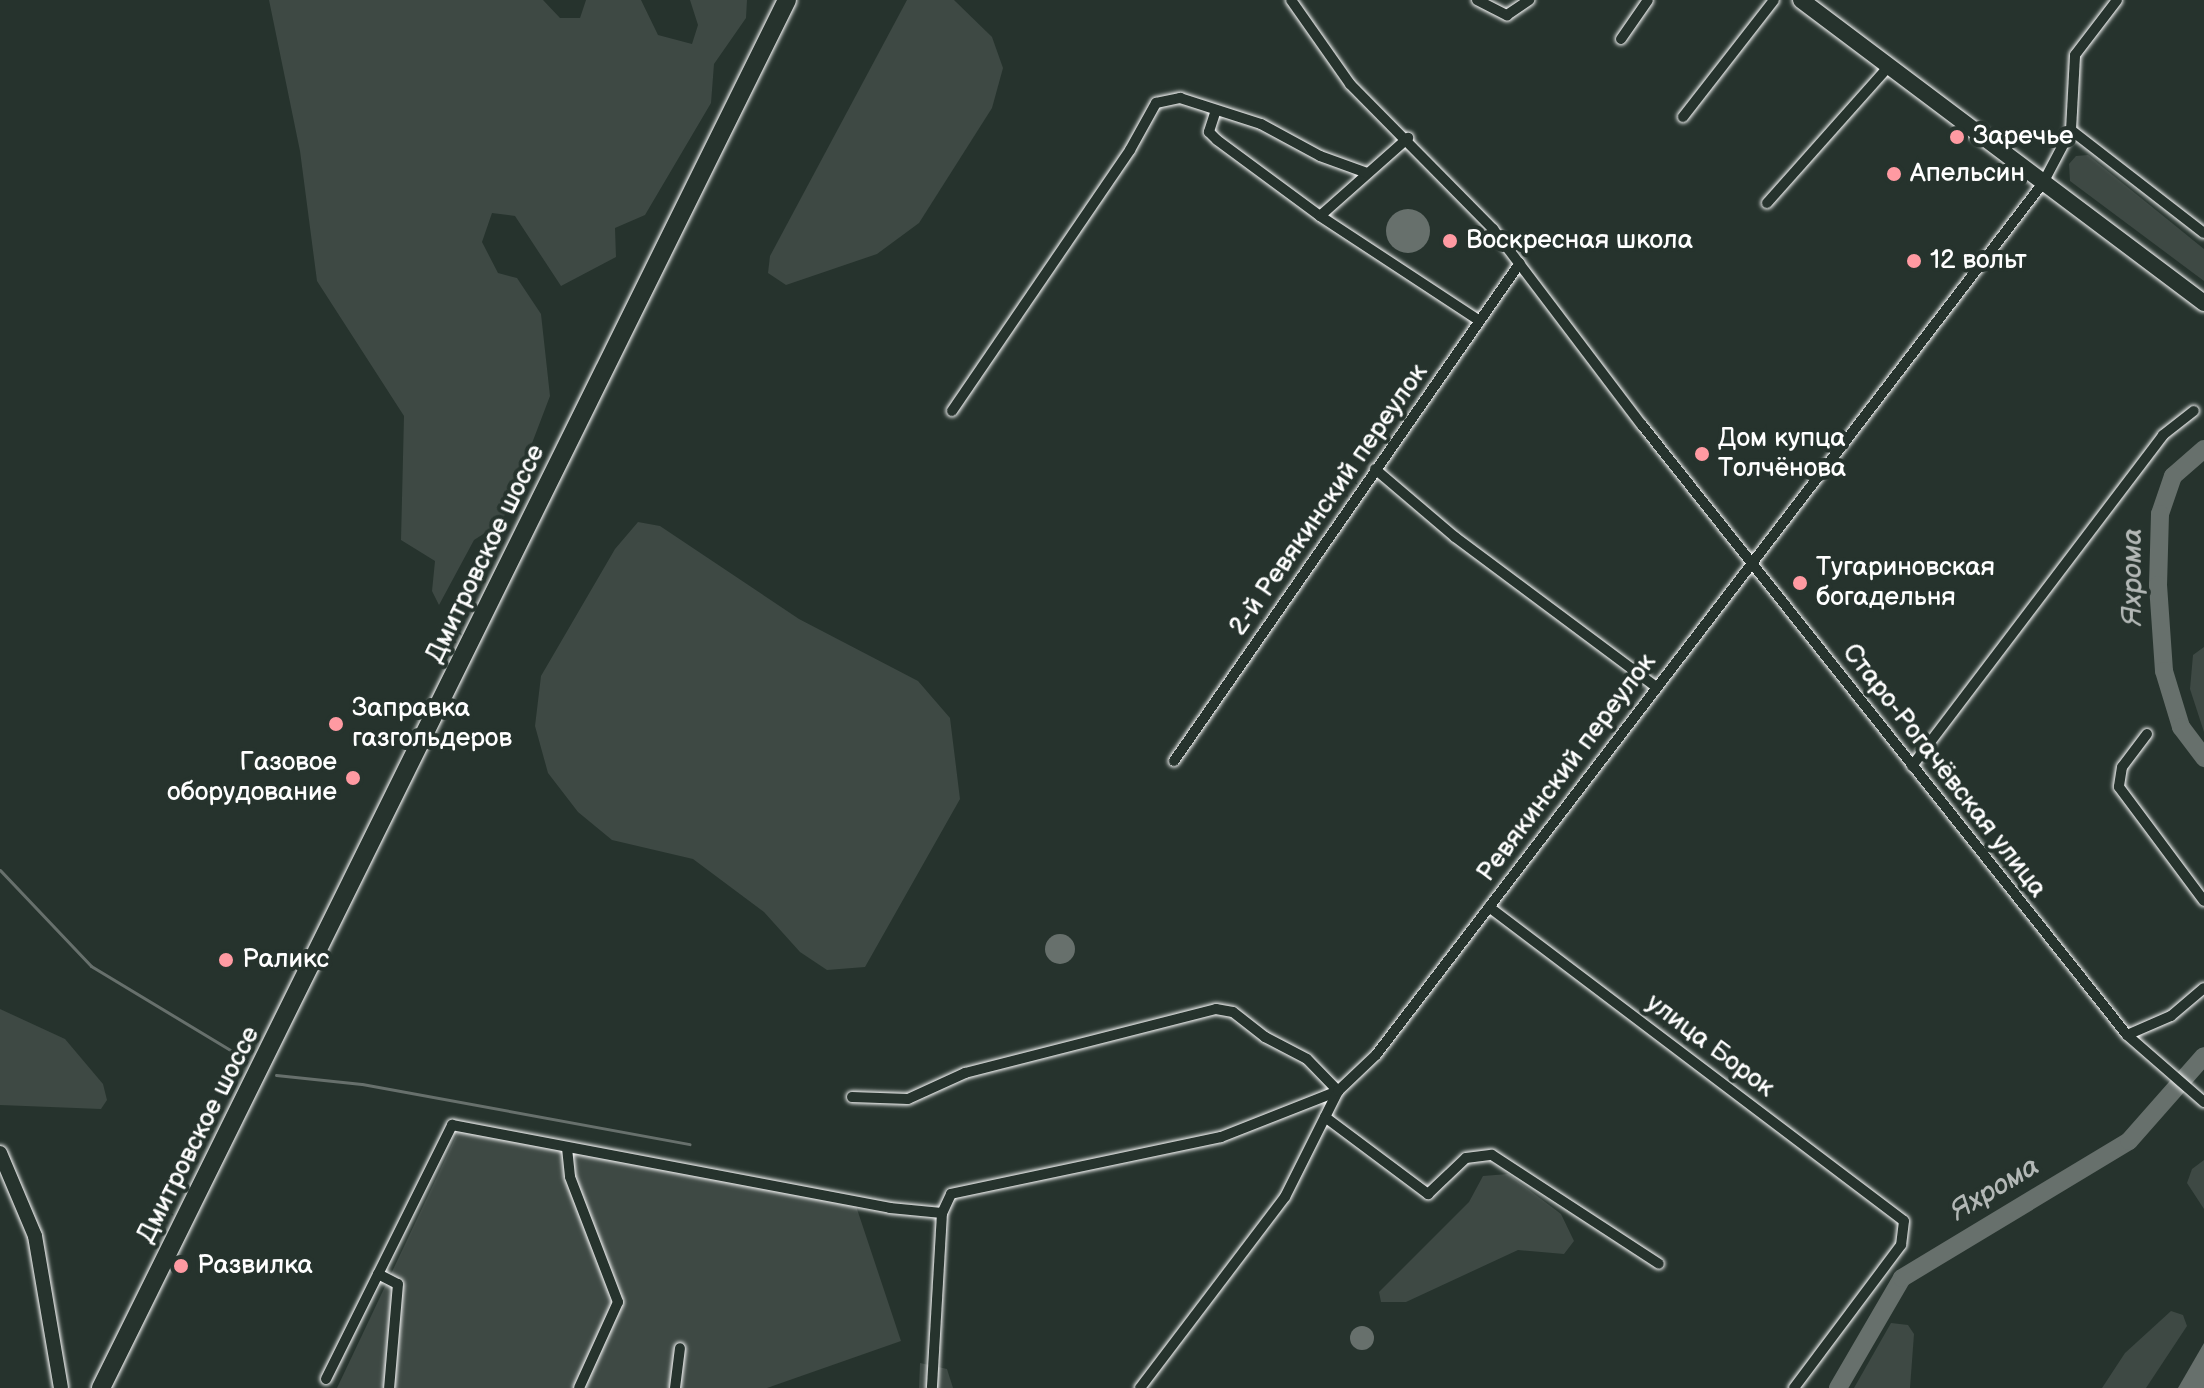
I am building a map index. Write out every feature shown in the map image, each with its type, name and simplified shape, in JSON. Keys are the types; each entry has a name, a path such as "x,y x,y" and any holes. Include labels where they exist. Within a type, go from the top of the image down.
{"highway":[{"name":"Дмитровское шоссе","path":"101,1388 493,602 787,0"}],"main road":[{"path":"1801,0 2204,303"}],"street":[{"name":"Старо-Рогачёвская улица","path":"1291,0 1330,60 1408,138 1520,263 1750,561 2127,1035 2203,1101"},
{"path":"1480,3 1507,15 1529,0"},
{"path":"1621,39 1648,0"},
{"path":"1683,117 1774,0"},
{"path":"2117,0 2075,55 2071,130 2204,233"},
{"path":"1767,203 1889,66"},
{"path":"952,411 1130,150 1156,103 1180,98 1215,113 1261,124 1320,156 1367,173"},
{"path":"1215,113 1209,132 1217,140 1320,216 1480,321"},
{"name":"Ревякинский переулок","path":"1140,1388 1285,1197 1338,1091 1376,1055 1750,561 2043,183 2071,130"},
{"path":"1320,216 1408,138"},
{"name":"2-й Ревякинский переулок","path":"1174,761 1520,263"},
{"path":"1912,766 2163,435 2194,411"},
{"path":"1375,469 1455,537 1656,687"},
{"path":"2147,734 2122,767 2119,787 2204,901"},
{"name":"улица Борок","path":"1489,907 1904,1221 1901,1245 1794,1388"},
{"path":"2127,1035 2171,1016 2204,988"},
{"path":"852,1097 908,1099 965,1073 1216,1009 1233,1012 1265,1037 1307,1059 1338,1091 1221,1137 963,1189 951,1194 942,1213 932,1388"},
{"path":"1325,1117 1428,1194 1466,1158 1492,1155 1659,1264"},
{"path":"326,1379 452,1125 890,1208 942,1213"},
{"path":"567,1148 570,1177 618,1302 579,1388"},
{"path":"0,1153 38,1248 61,1388"},
{"path":"378,1274 398,1284 389,1388"},
{"path":"675,1388 680,1348"}],"shaded area":[{"path":"269,0 543,0 560,18 580,18 586,0 641,0 658,35 692,44 698,25 690,0 747,0 746,18 714,64 711,103 645,215 615,228 616,257 561,286 515,216 492,213 482,242 498,273 517,278 541,314 550,396 502,522 474,540 439,605 432,591 435,561 401,540 404,416 317,281 300,151"},
{"path":"907,0 954,0 992,37 1003,68 992,108 919,223 877,254 786,285 768,273 770,256"},
{"path":"2088,155 2204,249 2204,281 2070,181 2069,164 2076,156"},
{"path":"1408,209 1424,215 1430,231 1424,247 1408,253 1392,247 1386,231 1392,215"},
{"path":"638,522 660,526 799,619 918,681 950,718 960,799 865,967 827,970 800,952 764,912 693,859 612,840 578,812 548,773 535,726 541,676 615,549"},
{"path":"2204,647 2204,732 2190,689 2193,655"},
{"path":"1060,934 1071,938 1075,949 1071,960 1060,964 1049,960 1045,949 1049,938"},
{"path":"0,1009 65,1039 103,1084 107,1100 101,1109 0,1105"},
{"path":"460,1128 854,1200 901,1341 767,1388 337,1388"},
{"path":"2204,1160 2204,1209 2187,1183 2192,1169"},
{"path":"1508,1174 1561,1214 1574,1241 1564,1254 1518,1250 1406,1302 1381,1302 1379,1292 1469,1202 1483,1176"},
{"path":"2171,1311 2183,1315 2187,1326 2146,1388 2102,1388 2125,1353"},
{"path":"1891,1323 1908,1325 1914,1334 1910,1388 1854,1388"},
{"path":"1362,1326 1371,1329 1374,1338 1371,1347 1362,1350 1353,1347 1350,1338 1353,1329"},
{"path":"2204,1343 2204,1388 2178,1388"},
{"path":"920,1363 947,1369 953,1388 919,1388"}],"waterway":[{"name":"Яхрома","path":"2204,449 2173,476 2160,514 2158,585 2164,671 2181,727 2204,758"},
{"path":"0,870 91,966 247,1060"},
{"name":"Яхрома","path":"1838,1388 1902,1278 2129,1141 2204,1056"},
{"path":"276,1075 362,1084 690,1144"}],"place":[{"name":"Заречье","path":"1957,137"},
{"name":"Апельсин","path":"1894,174"},
{"name":"Воскресная школа","path":"1450,241"},
{"name":"12 вольт","path":"1914,261"},
{"name":"Дом купца Толчёнова","path":"1702,454"},
{"name":"Тугариновская богадельня","path":"1800,583"},
{"name":"Заправка газгольдеров","path":"336,724"},
{"name":"Газовое оборудование","path":"353,778"},
{"name":"Раликс","path":"226,960"},
{"name":"Развилка","path":"181,1266"}]}
